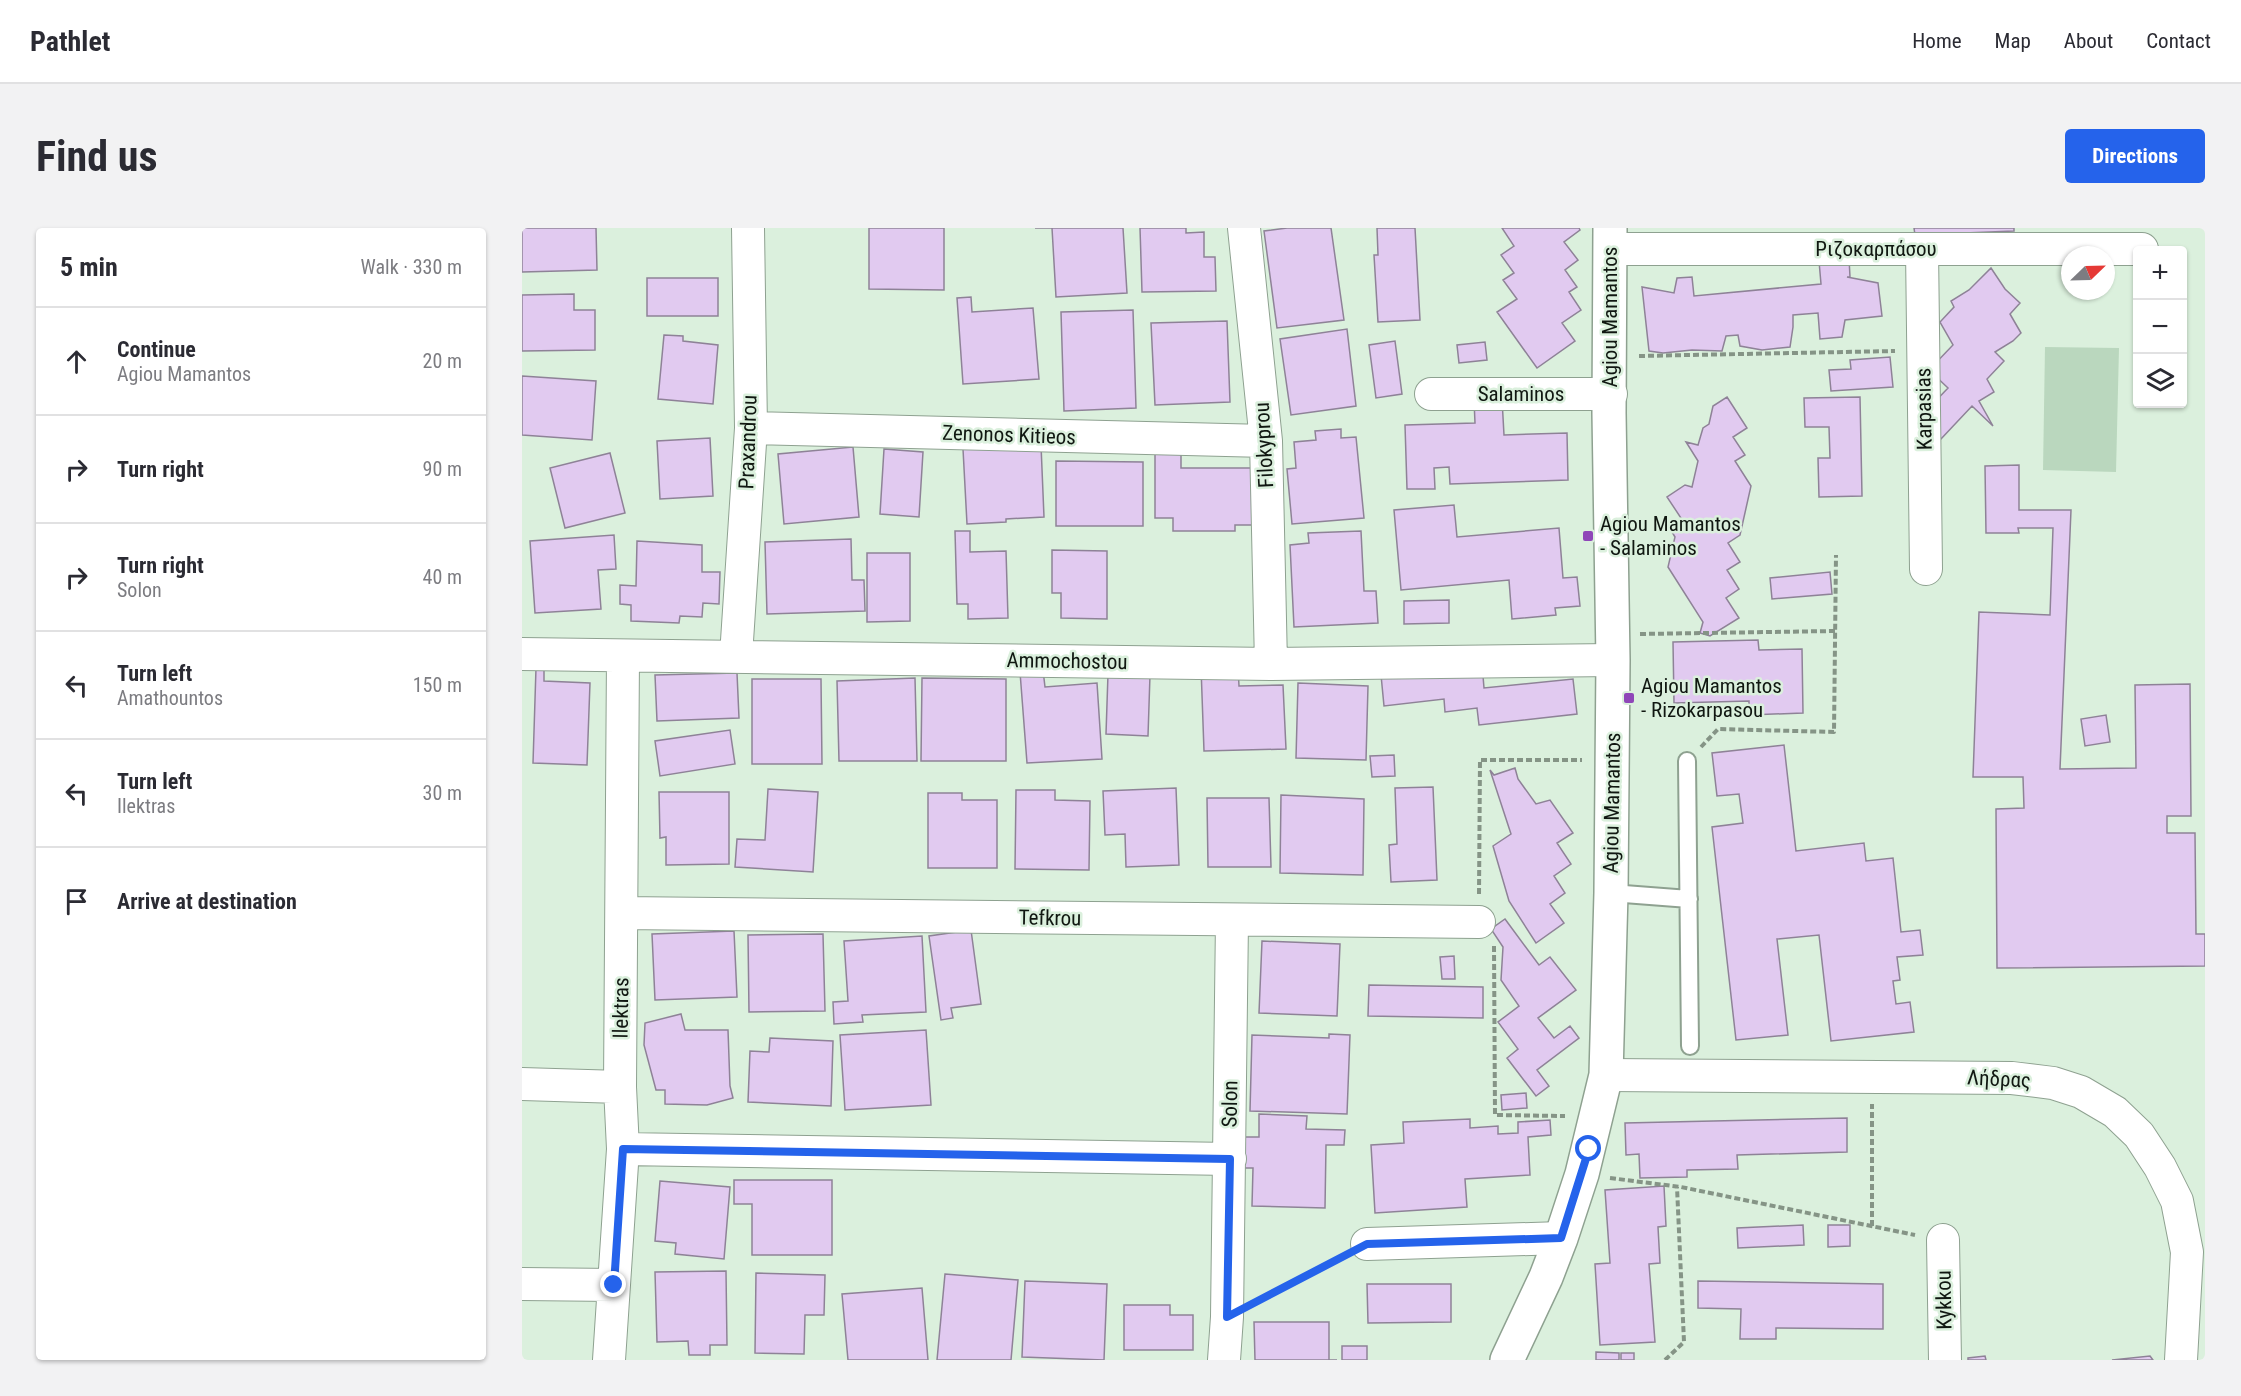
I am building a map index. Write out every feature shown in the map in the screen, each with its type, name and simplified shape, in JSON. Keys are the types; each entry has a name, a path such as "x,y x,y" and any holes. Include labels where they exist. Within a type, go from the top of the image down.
{"street":[{"name":"Praxandrou","path":"736,656 751,428 748,228"},
{"name":"Filokyprou","path":"1244,228 1266,441 1271,664"},
{"name":"Ριζοκαρπάσου","path":"1610,238 1752,238 1922,249 2019,238 2133,248"},
{"name":"Agiou Mamantos","path":"1507,1360 1546,1277 1561,1238 1582,1174 1606,1075 1611,892 1613,647 1610,238"},
{"name":"Karpasias","path":"1922,249 1926,569"},
{"name":"Salaminos","path":"1431,394 1611,394"},
{"name":"Zenonos Kitieos","path":"751,428 1266,441"},
{"name":"Ammochostou","path":"522,654 1271,664 1613,647"},
{"name":"Ilektras","path":"609,1360 623,1149 620,1087 623,656"},
{"name":"Tefkrou","path":"622,913 1479,921"},
{"name":"Solon","path":"1224,1360 1230,1159 1232,920"},
{"name":"Λήδρας","path":"1606,1075 2013,1078 2053,1083 2081,1092 2115,1112 2139,1135 2160,1167 2177,1202 2187,1252 2181,1360"},
{"path":"522,1084 620,1087"},
{"path":"623,1149 1230,1159"},
{"path":"1367,1244 1561,1238"},
{"name":"Kykkou","path":"1943,1240 1945,1360"},
{"path":"522,1284 614,1285"}],"lane":[{"path":"1687,761 1690,1046"},
{"path":"1611,892 1689,899"}],"path":[{"path":"1611,357 1923,351"},
{"path":"1687,761 1718,729 1834,732 1836,555"},
{"path":"1613,647 1835,631"},
{"path":"1595,1124 1566,1116 1495,1115 1494,935 1479,921 1480,760 1612,760"},
{"path":"1872,1077 1872,1226"},
{"path":"1582,1174 1677,1187 1943,1240"},
{"path":"1665,1360 1684,1342 1677,1187"},
{"path":"1227,1317 1367,1244"}],"green space":[{"path":"2045,347 2119,348 2116,472 2043,470"}],"building":[{"path":"522,228 596,228 597,270 522,272"},
{"path":"869,228 944,228 944,290 869,289"},
{"path":"1052,228 1123,228 1127,293 1056,297"},
{"path":"1140,228 1186,228 1186,233 1204,232 1204,257 1215,257 1216,291 1142,292"},
{"path":"1287,228 1331,228 1344,320 1277,328 1264,231"},
{"path":"1377,228 1415,228 1420,320 1378,322 1374,255 1378,255"},
{"path":"1502,228 1579,228 1580,230 1564,242 1578,260 1565,270 1577,287 1569,292 1581,310 1562,323 1575,341 1537,368 1497,312 1517,299 1503,280 1514,273 1501,255 1514,246"},
{"path":"1914,228 2014,228 2014,231 1915,235"},
{"path":"1849,258 1850,277 1847,277 1878,283 1882,316 1845,320 1842,337 1820,339 1818,313 1793,315 1790,347 1762,350 1740,346 1738,335 1726,336 1722,351 1692,350 1663,353 1649,351 1642,287 1674,293 1677,278 1692,277 1694,296 1821,284 1819,261"},
{"path":"1991,268 2005,289 2020,303 2010,314 2021,333 1995,352 2004,361 1987,379 1994,392 1979,401 1993,426 1972,406 1940,440 1924,413 1948,388 1929,370 1953,345 1940,322 1954,307 1951,301 1969,290"},
{"path":"647,278 718,278 718,316 647,316"},
{"path":"574,294 574,310 595,310 595,350 522,351 522,295"},
{"path":"971,297 972,312 1033,308 1039,379 963,384 957,298"},
{"path":"1133,310 1136,408 1064,411 1061,312"},
{"path":"1227,321 1230,402 1155,405 1151,323"},
{"path":"1347,329 1356,406 1291,415 1280,339"},
{"path":"664,335 683,336 683,341 718,345 713,404 658,399"},
{"path":"1395,341 1402,394 1376,398 1369,345"},
{"path":"1485,342 1487,360 1459,363 1457,345"},
{"path":"1890,357 1893,387 1831,391 1829,370 1851,369 1850,360"},
{"path":"522,376 596,381 592,440 522,435"},
{"path":"1727,397 1747,428 1733,437 1745,455 1735,461 1751,486 1740,535 1728,543 1740,562 1727,570 1739,589 1726,598 1739,618 1710,636 1700,633 1703,622 1668,567 1675,537 1669,527 1681,518 1667,497 1685,485 1692,487 1698,461 1686,442 1698,445 1703,428 1709,424 1713,406"},
{"path":"1860,397 1862,496 1819,497 1818,458 1830,458 1829,427 1805,427 1804,398"},
{"path":"1502,399 1504,435 1567,433 1568,480 1450,484 1449,467 1434,468 1435,489 1407,489 1405,425 1475,423 1474,400"},
{"path":"1341,429 1341,438 1356,437 1364,518 1292,524 1287,469 1296,468 1294,442 1316,440 1315,431"},
{"path":"710,438 713,496 660,499 657,441"},
{"path":"1155,444 1181,444 1181,468 1253,468 1253,525 1235,525 1235,531 1173,531 1173,518 1155,518"},
{"path":"1041,445 1044,517 967,524 963,449"},
{"path":"853,447 859,517 784,524 778,454"},
{"path":"884,449 923,452 919,517 880,514"},
{"path":"610,453 625,513 565,528 550,468"},
{"path":"1056,461 1143,462 1143,526 1056,526"},
{"path":"2019,465 2019,510 2071,510 2060,769 2136,768 2135,685 2190,684 2191,816 2167,816 2167,833 2195,833 2196,934 2205,934 2205,966 1997,968 1996,809 2024,808 2023,777 1973,777 1979,612 2050,615 2053,528 2018,528 2019,533 1986,533 1985,466"},
{"path":"1454,505 1457,537 1559,528 1563,578 1577,577 1580,606 1555,608 1556,615 1512,619 1509,580 1401,590 1394,510"},
{"path":"955,531 970,531 970,552 1006,551 1008,618 968,619 968,604 957,604"},
{"path":"1361,531 1364,591 1376,591 1378,623 1294,627 1290,545 1309,543 1308,533"},
{"path":"614,535 616,569 598,570 601,609 535,613 530,541"},
{"path":"851,539 852,580 864,580 865,611 767,614 765,542"},
{"path":"637,541 702,545 702,572 720,572 719,604 703,603 702,617 680,616 679,623 631,621 631,605 620,604 620,585 636,586"},
{"path":"1052,550 1107,551 1107,619 1061,618 1061,593 1052,593"},
{"path":"867,553 910,553 910,621 867,622"},
{"path":"1830,572 1832,594 1772,599 1770,578"},
{"path":"1449,600 1449,623 1404,624 1404,601"},
{"path":"1758,640 1759,650 1802,649 1803,713 1749,715 1749,701 1674,703 1673,642"},
{"path":"1482,664 1484,688 1573,679 1577,714 1479,725 1477,708 1445,712 1444,699 1384,706 1381,675"},
{"path":"1238,666 1239,686 1283,685 1286,749 1204,751 1201,667"},
{"path":"536,668 544,669 544,681 590,683 587,765 533,763"},
{"path":"1043,670 1045,687 1097,683 1102,759 1027,763 1020,672"},
{"path":"737,673 739,718 657,721 655,675"},
{"path":"1108,674 1150,675 1148,736 1106,734"},
{"path":"915,678 917,761 839,761 837,681"},
{"path":"922,678 1006,679 1006,761 921,761"},
{"path":"752,679 821,679 822,764 752,764"},
{"path":"1298,683 1368,686 1366,760 1296,758"},
{"path":"2106,715 2110,742 2085,746 2081,719"},
{"path":"730,730 735,764 660,776 655,741"},
{"path":"1784,745 1796,851 1864,843 1866,861 1893,858 1901,932 1920,930 1923,955 1897,957 1900,980 1893,981 1896,1004 1910,1002 1914,1032 1831,1041 1819,935 1777,939 1788,1035 1736,1040 1712,827 1743,823 1739,794 1717,796 1712,753"},
{"path":"1394,755 1395,776 1372,777 1370,756"},
{"path":"1515,768 1518,779 1536,804 1550,800 1573,833 1557,843 1571,864 1554,876 1565,893 1550,904 1564,923 1536,943 1509,901 1493,846 1511,834 1490,770 1494,775"},
{"path":"1433,787 1437,880 1391,882 1389,845 1397,844 1395,788"},
{"path":"1176,788 1179,865 1126,867 1125,834 1105,835 1103,791"},
{"path":"768,789 818,792 813,872 735,867 737,839 765,840"},
{"path":"1016,790 1055,790 1055,800 1090,801 1089,870 1015,869"},
{"path":"659,792 729,792 729,864 666,865 666,837 660,838"},
{"path":"928,793 962,793 962,800 997,800 997,868 928,868"},
{"path":"1281,795 1364,799 1363,875 1280,873"},
{"path":"1207,798 1269,798 1271,867 1208,867"},
{"path":"1505,919 1539,965 1550,957 1576,990 1538,1018 1554,1038 1570,1026 1579,1038 1537,1070 1549,1086 1536,1096 1507,1058 1518,1049 1498,1022 1519,1006 1501,980 1503,947 1491,929"},
{"path":"971,930 981,1004 951,1008 953,1018 941,1020 929,936"},
{"path":"734,931 737,997 655,1000 652,934"},
{"path":"823,934 825,1011 749,1012 748,935"},
{"path":"922,936 926,1012 862,1015 863,1022 834,1024 833,1002 848,1001 844,941"},
{"path":"1262,941 1340,944 1337,1016 1259,1013"},
{"path":"1454,956 1455,979 1442,979 1440,957"},
{"path":"1369,985 1483,987 1483,1018 1368,1016"},
{"path":"681,1014 685,1030 728,1030 730,1086 733,1098 707,1105 665,1104 665,1090 656,1090 644,1045 645,1023"},
{"path":"926,1030 931,1105 845,1110 840,1035"},
{"path":"1329,1034 1350,1035 1347,1114 1250,1111 1252,1035 1329,1038"},
{"path":"770,1038 833,1041 831,1106 748,1102 750,1051 769,1052"},
{"path":"1526,1093 1527,1108 1502,1110 1501,1095"},
{"path":"1259,1114 1307,1116 1306,1129 1345,1130 1344,1145 1326,1145 1325,1208 1252,1206 1253,1168 1242,1168 1243,1137 1259,1137"},
{"path":"1847,1118 1847,1152 1737,1155 1738,1169 1687,1170 1687,1177 1640,1178 1639,1154 1626,1155 1625,1123"},
{"path":"1470,1119 1470,1128 1498,1126 1498,1134 1518,1133 1518,1122 1550,1120 1551,1135 1528,1137 1530,1175 1465,1179 1467,1207 1375,1213 1371,1145 1404,1143 1403,1122"},
{"path":"734,1180 832,1180 832,1255 752,1255 752,1204 734,1204"},
{"path":"660,1181 730,1187 724,1259 675,1254 676,1243 655,1241"},
{"path":"1664,1186 1666,1226 1658,1227 1660,1263 1649,1264 1655,1342 1600,1345 1595,1264 1610,1263 1605,1190"},
{"path":"1803,1225 1804,1245 1738,1248 1737,1228"},
{"path":"1828,1225 1850,1225 1850,1246 1828,1247"},
{"path":"726,1271 727,1345 710,1345 710,1355 689,1355 688,1341 657,1342 655,1272"},
{"path":"756,1273 825,1275 824,1315 805,1315 804,1354 755,1353"},
{"path":"945,1274 1018,1280 1011,1360 937,1360"},
{"path":"1025,1281 1107,1284 1104,1360 1022,1357"},
{"path":"1698,1281 1883,1284 1883,1329 1776,1328 1776,1339 1740,1339 1741,1309 1698,1308"},
{"path":"1367,1284 1451,1284 1451,1322 1368,1323"},
{"path":"922,1288 928,1360 848,1360 842,1294"},
{"path":"1124,1305 1170,1305 1170,1315 1193,1315 1193,1350 1124,1350"},
{"path":"1254,1322 1329,1322 1329,1360 1255,1360"},
{"path":"1342,1346 1367,1346 1367,1360 1342,1360"},
{"path":"1596,1352 1619,1353 1619,1360 1596,1360"},
{"path":"1621,1353 1634,1353 1634,1360 1621,1360"},
{"path":"1985,1356 1986,1360 1968,1360 1968,1358"},
{"path":"2150,1356 2153,1360 2112,1360"}],"place":[{"name":"Agiou Mamantos - Salaminos","path":"1588,536"},
{"name":"Agiou Mamantos - Rizokarpasou","path":"1629,698"}],"route":[{"path":"614,1285 623,1149 1230,1159 1227,1317 1367,1244 1561,1238 1589,1149"}]}
